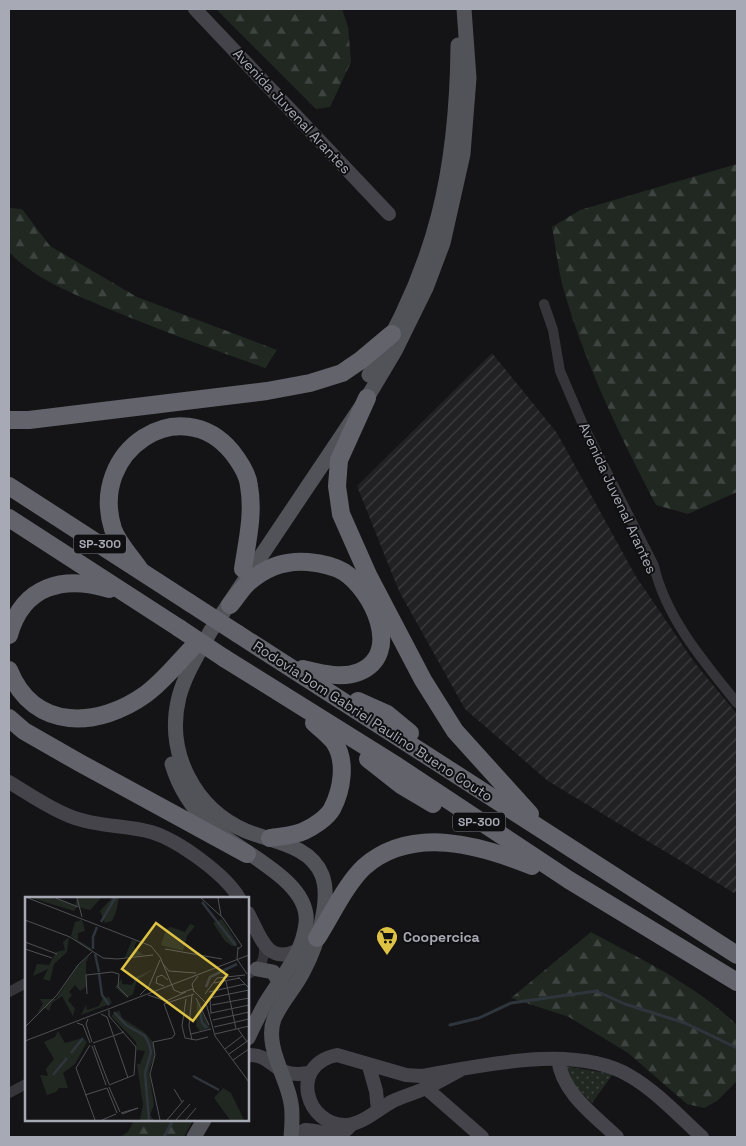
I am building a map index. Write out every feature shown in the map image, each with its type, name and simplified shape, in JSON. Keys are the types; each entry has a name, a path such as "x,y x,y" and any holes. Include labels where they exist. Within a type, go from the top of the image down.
{"highway":[{"path":"9,420 29,420 257,392 310,383 342,372 361,360 392,334"},
{"path":"367,398 339,460 337,486 342,514 382,601 423,680 455,731 548,833"},
{"path":"140,570 114,530 109,509 114,473 121,459 140,440 165,428 182,427 212,435 226,445 237,458 249,484 252,512 243,569"},
{"name":"Rodovia Dom Gabriel Paulino Bueno Couto","path":"9,486 737,955"},
{"name":"Rodovia Dom Gabriel Paulino Bueno Couto","path":"9,518 224,658 397,766 569,880 737,982"},
{"path":"230,605 249,582 271,567 291,560 318,563 344,572 361,587 380,621 379,649 371,664 358,673 328,675 286,664"},
{"path":"9,635 22,607 46,588 66,582 90,583 129,595"},
{"path":"9,670 19,692 49,714 68,719 92,718 121,710 147,693 195,645"},
{"path":"270,838 302,832 331,811 339,792 342,768 334,742 272,688"},
{"path":"9,718 24,731 247,854"},
{"path":"318,938 354,879 376,859 399,849 449,842 476,846 506,855 569,880"}],"main road":[{"name":"Avenida Juvenal Arantes","path":"195,9 389,214"},
{"path":"249,1036 266,1003 281,984 297,951 306,925 306,910 302,898 294,888 278,874 216,831 194,808 181,786 170,755 173,699 184,668 195,645 353,402 392,334 422,270 444,198 456,113 458,39 455,9"},
{"path":"460,1070 426,1088 400,1098 378,1110 355,1128 343,1133 326,1136 313,1130 305,1130 292,1137 291,1103 272,1037 274,1019 304,970 318,938 326,889 316,864 301,852 233,824 211,810 196,792 180,758 176,719 182,687 210,632 230,605 306,486 367,398 395,351 426,288 443,243 452,210 463,154 469,78 464,9"},
{"path":"9,782 71,817 93,824 150,832 164,837 212,870 238,897"},
{"path":"249,915 264,945 279,956 287,956 297,951"},
{"path":"252,972 273,972 281,984"},
{"path":"249,1055 265,1059 282,1072 296,1075 309,1073"},
{"path":"355,1128 329,1121 311,1103 307,1091 309,1073 316,1064 326,1058 337,1055 349,1057 369,1066 406,1076 421,1076 527,1059 595,1063 617,1069 632,1077 702,1137"},
{"path":"558,1060 564,1082 575,1096 617,1137"},
{"path":"369,1066 376,1091 378,1110"},
{"path":"426,1088 482,1137"},
{"path":"194,1137 203,1121"}],"street":[{"name":"Avenida Juvenal Arantes","path":"544,304 554,330 560,371 584,427 654,566 658,584 673,617 735,698"},
{"path":"252,972 262,962 264,945"},
{"path":"9,992 25,984"},
{"path":"9,1093 25,1085"}],"shaded area":[{"path":"492,353 557,433 635,575 694,662 737,714 737,890 734,893 548,781 465,709 399,591 357,486"}],"green space":[{"path":"216,9 342,9 348,27 351,62 330,107 316,109"},
{"path":"737,164 737,492 688,514 656,505 617,427 593,373 573,319 562,283 552,227 580,210"},
{"path":"9,208 22,209 50,246 137,297 277,350 265,368 144,323 54,284 30,270 9,252"},
{"path":"591,932 686,985 737,1025 737,1081 717,1101 704,1108 687,1104 628,1053 569,1017 511,998"},
{"path":"564,1066 613,1074 592,1103 568,1079"},
{"path":"134,1121 192,1121 184,1137 120,1137 128,1132"}],"waterway":[{"path":"450,1025 479,1018 511,1003 596,991 625,1004 685,1023 737,1048"},
{"path":"164,1137 172,1121"}],"place":[{"name":"Coopercica","path":"387,956"}]}
